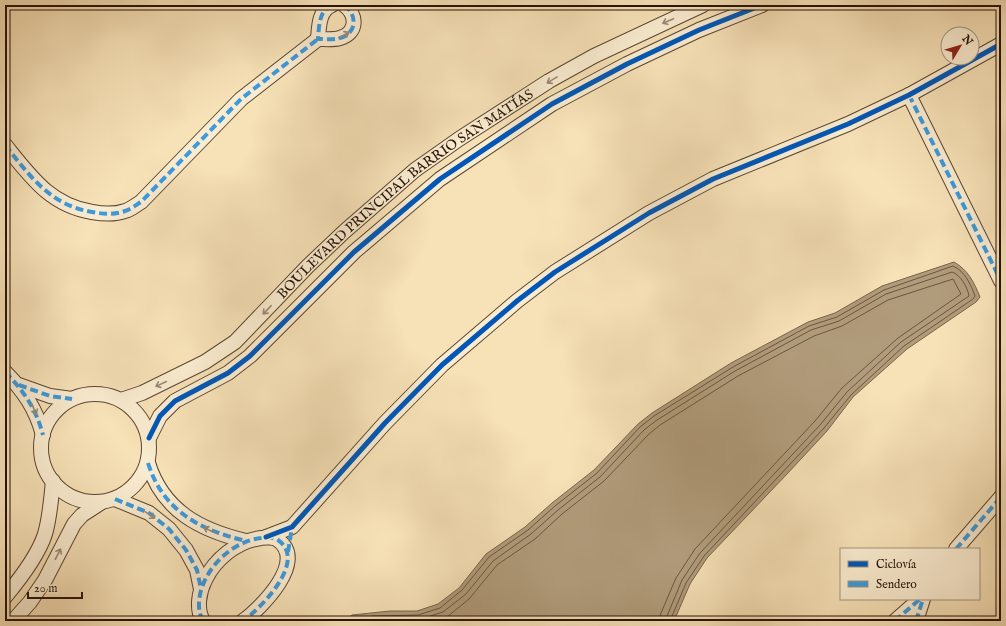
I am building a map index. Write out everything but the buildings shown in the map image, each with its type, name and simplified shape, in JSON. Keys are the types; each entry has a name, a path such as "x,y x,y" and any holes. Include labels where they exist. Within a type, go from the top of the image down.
{"street":[{"path":"318,39 321,17 324,10 332,5"},
{"path":"5,145 32,178 56,200 79,210 105,215 125,211 141,202 242,99 318,39 339,38 352,30 354,17 350,10 344,5"},
{"name":"BOULEVARD PRINCIPAL BARRIO SAN MATÍAS","path":"121,400 142,393 205,362 235,342 308,266 345,231 415,170 459,139 549,81 594,56 703,5"},
{"name":"BOULEVARD PRINCIPAL BARRIO SAN MATÍAS","path":"149,438 160,416 175,402 228,372 250,356 354,252 440,179 552,104 627,64 699,30 762,5"},
{"path":"266,538 292,527 385,423 442,365 517,301 554,272 649,213 713,179 848,124 909,95 1001,44"},
{"path":"909,95 1001,282"},
{"path":"5,372 19,386 30,401 39,420 43,436"},
{"path":"19,386 50,396 72,399"},
{"path":"13,621 30,602 45,580 74,524 82,515 109,500 130,491 141,478 148,463 150,450 149,438 143,422 134,410 121,400 105,395 88,394 72,399 58,408 48,421 43,436 41,452 45,467 53,482 67,494 84,501 109,500 149,513 169,529 186,550 197,570 201,589"},
{"path":"148,463 152,479 158,488 181,513 199,525 218,534 246,541"},
{"path":"5,597 34,555 45,535 51,508 53,482"},
{"path":"957,548 1001,497"},
{"path":"243,621 262,605 277,585 288,565 292,527"},
{"path":"196,621 201,589 208,574 235,546 246,541 266,538 277,539 284,546 288,555"},
{"path":"895,621 919,600"},
{"path":"916,621 923,600"},
{"path":"199,606 203,621"}],"water":[{"path":"954,262 959,265 970,277 980,297 976,302 907,349 853,397 827,431 707,558 690,584 674,621 345,621 352,615 390,611 417,611 438,604 459,588 486,554 525,527 552,503 594,470 638,424 652,413 731,363 808,322 835,313 882,286"}],"marked path":[{"path":"332,5 324,11 320,19 318,39 337,39 346,36 350,32 353,28 353,18 351,13 344,5"},
{"path":"5,145 23,168 42,188 64,203 77,208 100,213 113,214 131,209 141,202 241,99 318,39"},
{"path":"909,95 1001,281"},
{"path":"5,372 24,393 37,417 43,435"},
{"path":"19,385 50,396 72,399"},
{"path":"148,463 163,494 173,506 185,516 213,531 246,541"},
{"path":"957,548 1001,497"},
{"path":"115,499 149,513 169,529 186,550 197,570 201,589"},
{"path":"288,552 292,527"},
{"path":"203,621 199,606 201,590 209,572 221,558 235,547 252,540 263,538 276,539 286,549 288,560 285,571 270,595 251,615 243,621"},
{"path":"895,621 919,600"},
{"path":"916,621 923,600"}],"cycle path":[{"path":"149,438 160,416 175,401 228,373 250,356 354,252 440,179 552,104 627,64 699,30 762,5"},
{"path":"266,537 292,527 385,423 442,365 517,301 555,272 649,213 713,179 848,124 909,95 1001,44"}]}
